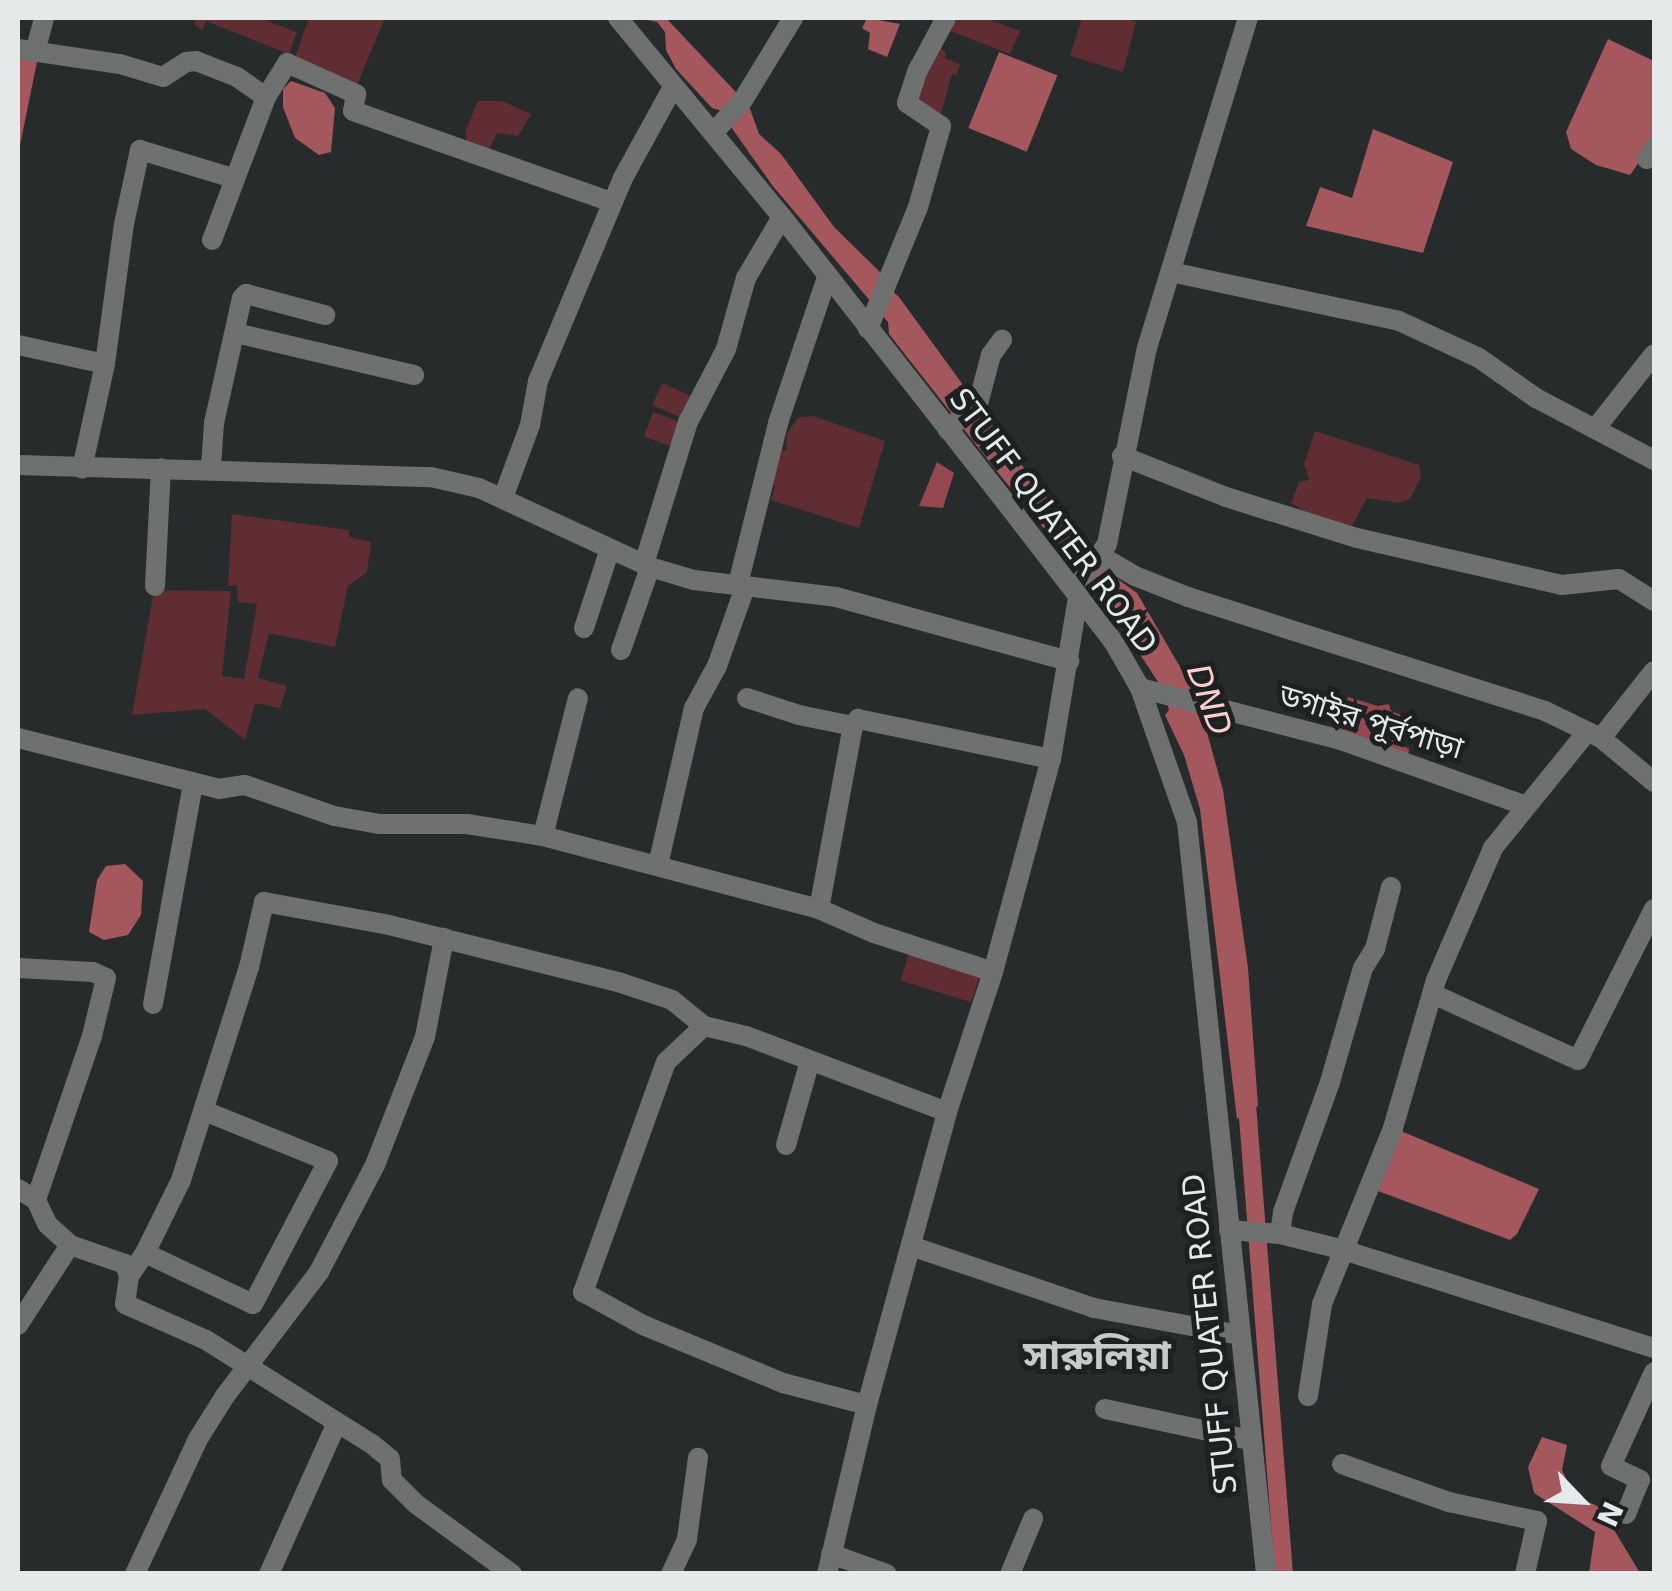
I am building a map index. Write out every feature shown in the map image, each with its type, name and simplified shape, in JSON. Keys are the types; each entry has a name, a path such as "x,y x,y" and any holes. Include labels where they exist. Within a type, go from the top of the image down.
{"street":[{"path":"44,18 26,51 120,64 163,77 186,62 196,61 237,77 266,98"},
{"name":"STUFF QUATER ROAD","path":"618,18 673,86 719,126 828,277 872,320 1081,587 1148,690 1187,822 1266,1574"},
{"path":"719,126 743,100 793,18"},
{"path":"872,320 918,207 941,126 907,104 918,70 946,18"},
{"path":"887,1574 829,1564 867,1405 947,1112 993,972 1051,759 1081,587 1103,550 1147,348 1248,18"},
{"path":"212,240 266,98 287,62 356,94 354,111 612,202"},
{"path":"502,498 530,425 538,380 612,202 673,86"},
{"path":"82,469 105,364 124,224 140,150 233,178"},
{"path":"621,650 688,422 726,348 746,278 782,217"},
{"path":"1171,272 1399,321 1479,358 1536,398 1654,460"},
{"path":"658,865 694,708 717,666 742,593 738,584 778,423 828,277"},
{"path":"211,467 214,424 246,294 325,314"},
{"path":"236,332 414,376"},
{"path":"952,426 976,402 991,355 1002,340"},
{"path":"18,345 105,364"},
{"path":"1594,430 1654,354"},
{"path":"1122,456 1226,497 1357,538 1562,586 1619,578 1654,602"},
{"path":"18,465 82,469 211,467 431,477 478,488 647,566 694,580 836,596 1069,661"},
{"path":"155,586 160,468"},
{"path":"584,628 610,549"},
{"path":"1103,550 1135,576 1188,597 1546,711 1594,735 1654,782"},
{"path":"1308,1396 1322,1304 1340,1249 1392,1128 1434,994 1493,848 1524,805 1654,670"},
{"name":"ডগাইর পূর্বপাড়া","path":"1148,690 1342,740 1524,805"},
{"path":"543,836 578,698"},
{"path":"747,698 854,726"},
{"path":"820,909 858,719 1051,759"},
{"path":"18,738 219,789 246,785 334,816 380,824 467,824 543,836 820,909 874,933 993,972"},
{"path":"153,1004 193,783"},
{"path":"1280,1234 1282,1212 1325,1097 1364,968 1375,949 1391,888"},
{"path":"129,1276 145,1254 181,1180 249,967 264,902 444,938 672,1000 704,1026 947,1112"},
{"path":"1434,994 1578,1060 1654,909"},
{"path":"136,1574 198,1438 248,1364 319,1272 392,1128 425,1037 444,938"},
{"path":"18,968 93,972 106,978 92,1036 27,1194 47,1224 70,1245 125,1264 129,1276 126,1304 248,1364 384,1453 390,1460 392,1480 416,1504 512,1574"},
{"path":"704,1026 666,1062 583,1292 644,1325 783,1384 867,1405"},
{"path":"786,1145 810,1061"},
{"path":"204,1110 328,1162 253,1304"},
{"path":"1230,1230 1280,1234 1340,1249 1654,1348"},
{"path":"18,1326 70,1245"},
{"path":"911,1246 1094,1308 1240,1335"},
{"path":"145,1254 284,1318"},
{"path":"1626,1514 1640,1480 1611,1466 1654,1372"},
{"path":"1105,1410 1250,1440"},
{"path":"269,1574 336,1425"},
{"path":"671,1574 687,1539 698,1458"},
{"path":"1342,1464 1449,1502 1537,1520 1524,1574"},
{"path":"1010,1574 1033,1519"}],"shaded area":[{"path":"196,18 259,18 297,32 289,54 206,21 202,30 194,24"},
{"path":"309,18 385,18 356,87 294,60"},
{"path":"637,18 666,18 749,106 759,134 781,154 834,227 880,272 882,282 899,297 1017,459 1105,570 1137,593 1190,684 1193,708 1201,711 1223,790 1248,968 1258,1106 1237,1119 1200,809 1184,755 1165,715 1169,710 1162,688 1080,563 1051,537 999,474 889,334 888,322 772,185 719,110 712,108 676,69 666,50 665,32 657,22"},
{"path":"867,18 900,24 887,57 868,49 870,33 862,28"},
{"path":"951,18 985,18 1020,31 1010,54 945,29"},
{"path":"1082,18 1123,18 1136,22 1123,72 1070,56"},
{"path":"1608,39 1654,61 1654,141 1630,175 1596,165 1571,149 1566,132"},
{"path":"936,46 946,52 945,58 960,64 957,75 952,74 940,117 916,96"},
{"path":"999,52 1057,76 1027,152 968,128"},
{"path":"18,55 38,57 18,155"},
{"path":"291,81 325,93 335,108 331,152 319,155 295,138 283,107 283,89"},
{"path":"478,101 502,101 531,114 518,136 497,133 486,155 467,142 465,132"},
{"path":"1373,129 1453,162 1423,253 1306,226 1320,187 1352,198"},
{"path":"662,383 694,397 684,419 652,405"},
{"path":"653,412 683,423 674,447 644,436"},
{"path":"813,416 885,441 859,528 771,500 775,486 767,482 773,449 786,450 787,433 799,417"},
{"path":"1315,431 1419,465 1421,477 1410,499 1399,503 1367,498 1352,526 1306,512 1291,503 1299,482 1309,480 1304,464"},
{"path":"937,462 954,473 943,508 919,506"},
{"path":"232,514 349,530 349,537 371,542 367,572 348,586 335,647 269,633 258,678 287,686 280,708 255,703 245,740 205,709 132,715 154,590 231,591 222,676 244,679 257,604 238,602 237,585 228,586"},
{"path":"1348,697 1378,706 1389,704 1391,711 1410,718 1413,741 1402,739 1399,744 1409,749 1408,757 1335,729"},
{"path":"125,864 143,881 141,915 128,935 104,940 89,932 97,880 106,866"},
{"path":"910,950 981,972 971,1002 901,981"},
{"path":"1396,1129 1539,1189 1517,1234 1510,1240 1378,1191"},
{"path":"1542,1437 1567,1445 1562,1470 1570,1487 1580,1498 1610,1512 1614,1530 1640,1573 1589,1573 1595,1532 1534,1493 1528,1467"}],"waterway":[{"name":"DND","path":"1246,1092 1284,1574"}],"district":[{"name":"সারুলিয়া","path":"1097,1355"}]}
